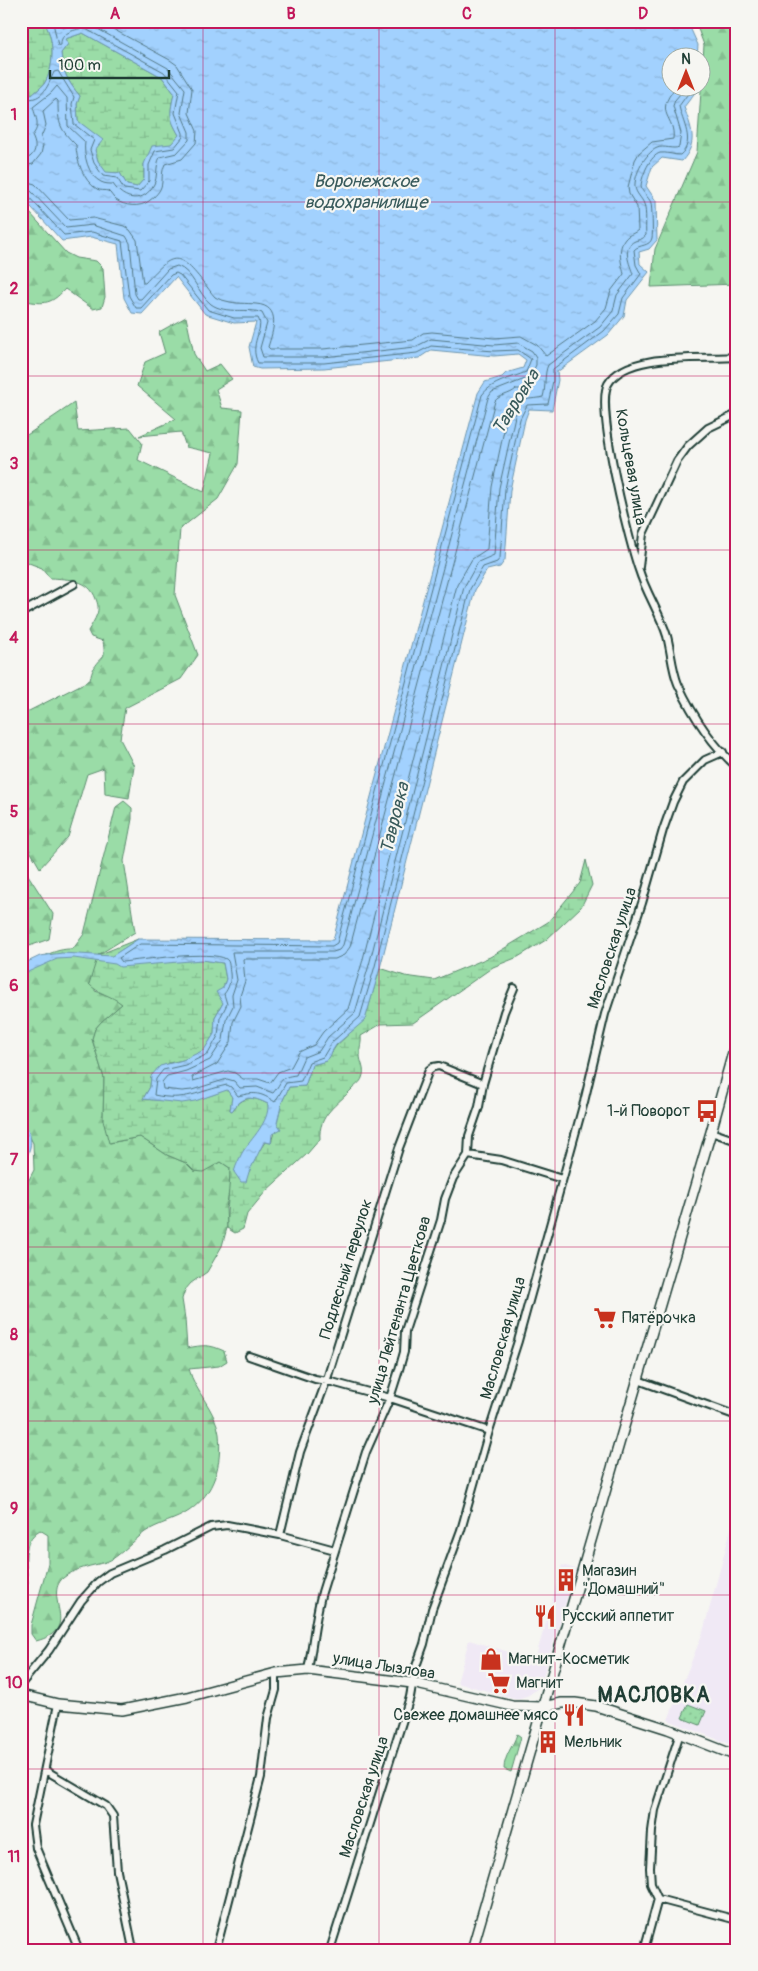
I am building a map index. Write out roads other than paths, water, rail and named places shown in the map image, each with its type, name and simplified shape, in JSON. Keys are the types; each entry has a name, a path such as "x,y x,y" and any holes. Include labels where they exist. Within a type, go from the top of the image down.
{"main road":[{"path":"472,1950 737,1038"},
{"name":"улица Лызлова","path":"21,1695 58,1704 122,1710 187,1697 276,1673 308,1670 412,1683 512,1706 542,1707 562,1703 582,1704 640,1719 737,1756"}],"street":[{"name":"Кольцевая улица","path":"735,762 710,738 678,682 667,635 639,571 620,501 608,436 604,398 607,386 614,376 628,367 642,363 677,359 737,357"},
{"name":"Кольцевая улица","path":"639,571 643,534 677,461 688,446 708,428 737,414"},
{"path":"21,613 74,584"},
{"name":"Масловская улица","path":"330,1950 410,1697 432,1609 461,1530 489,1431 518,1341 584,1102 605,1014 673,802 683,782 705,760 723,752"},
{"name":"улица Лейтенанта Цветкова","path":"308,1670 315,1632 316,1614 335,1550 366,1452 390,1398 404,1352 405,1332 441,1220 452,1178 468,1155 469,1136 479,1107 483,1084 504,1012 514,988"},
{"name":"Подлесный переулок","path":"280,1534 300,1452 326,1382 399,1148 429,1070 439,1066 483,1084"},
{"path":"711,1132 737,1140"},
{"path":"468,1155 501,1160 562,1179"},
{"path":"249,1356 315,1380 332,1382 390,1398 489,1431"},
{"path":"638,1380 737,1416"},
{"path":"21,1684 49,1650 81,1601 98,1582 110,1573 165,1550 212,1527 227,1525 280,1534 335,1550"},
{"path":"216,1950 261,1777 268,1718 276,1690 276,1673"},
{"path":"58,1704 33,1825 36,1848 79,1950"},
{"path":"644,1950 658,1899 651,1884 652,1831 655,1810 680,1733"},
{"path":"45,1770 106,1806 113,1816 117,1871 132,1944 136,1950"},
{"path":"658,1899 737,1920"}],"water":[{"name":"Воронежское водохранилище","path":"43,21 687,21 698,45 698,48 660,48 660,98 691,98 684,107 692,141 682,161 662,158 652,167 646,186 656,201 657,240 649,249 639,252 640,264 649,272 627,300 624,316 608,335 557,372 558,380 552,410 529,409 525,420 510,490 505,560 500,567 487,570 475,590 380,968 365,1020 336,1045 326,1061 312,1065 305,1086 289,1087 282,1102 277,1123 281,1129 272,1134 271,1143 264,1142 246,1182 241,1182 234,1172 242,1153 263,1124 268,1111 268,1104 257,1099 248,1098 240,1102 232,1111 230,1110 232,1097 227,1090 195,1101 182,1103 143,1099 150,1087 151,1076 160,1066 183,1060 204,1050 214,1034 215,1017 223,1003 216,992 223,988 226,979 223,963 202,960 120,967 115,964 74,958 57,959 21,975 21,965 40,956 62,953 112,956 138,939 333,940 478,393 485,382 523,368 526,360 518,354 494,356 431,350 419,358 324,368 260,369 253,367 249,347 256,322 234,323 205,314 176,277 142,314 132,313 124,298 118,244 91,237 62,241 21,196 21,154 24,145 21,143 21,130 27,124 22,111 21,92 32,95 43,85 48,77 52,61 50,35","holes":["83,33 162,77 174,93 171,115 179,135 171,144 152,146 144,164 144,179 137,187 127,185 120,173 106,172 98,161 95,150 103,140 78,121 77,104 80,96 66,76 62,60 61,53 68,44 65,39"]},
{"path":"21,1116 28,1130 31,1142 21,1167"}],"place":[{"name":"1-й Поворот","path":"707,1111"},
{"name":"Пятёрочка","path":"605,1318"},
{"name":"Магазин \"Домашний\"","path":"566,1580"},
{"name":"Русский аппетит","path":"545,1616"},
{"name":"Магнит-Косметик","path":"491,1659"},
{"name":"Магнит","path":"499,1683"},
{"name":"Свежее домашнее мясо","path":"574,1715"},
{"name":"Мельник","path":"548,1742"}],"district":[{"name":"МАСЛОВКА","path":"654,1695"}],"water label":[{"name":"Тавровка","path":"516,402"},
{"name":"Тавровка","path":"395,818"}]}
